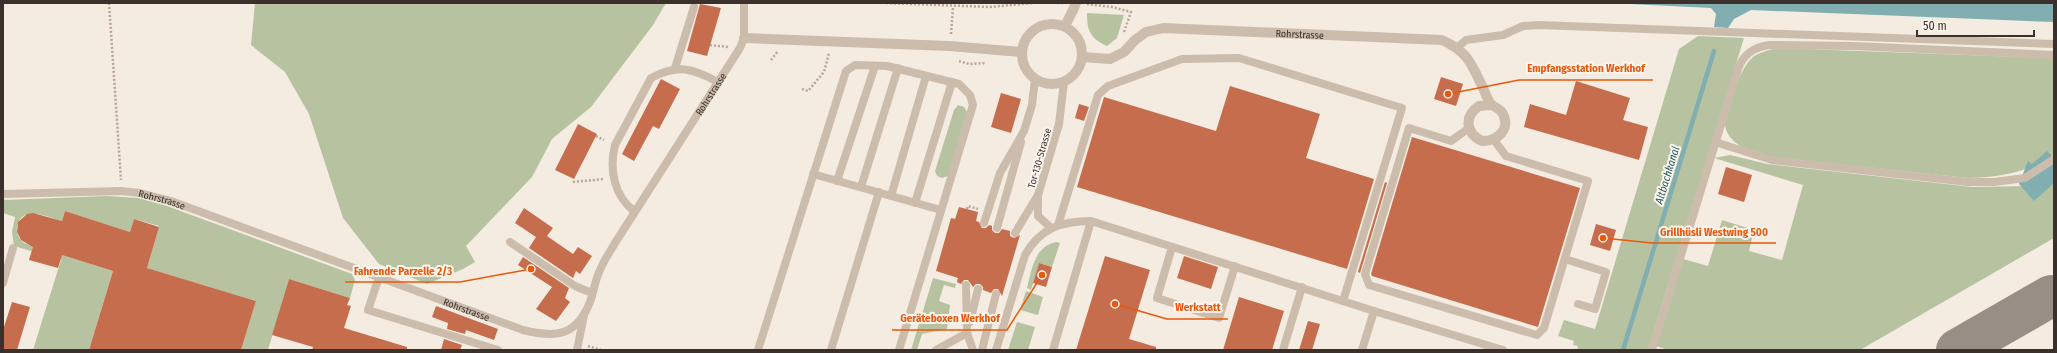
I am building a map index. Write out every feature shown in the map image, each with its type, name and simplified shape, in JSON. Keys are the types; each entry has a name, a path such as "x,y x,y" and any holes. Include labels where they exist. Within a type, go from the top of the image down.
{"street":[{"path":"1065,26 1075,5"},
{"path":"1057,24 1065,26 1076,36 1082,50 1082,57 1076,72 1064,82 1049,84 1035,79 1025,67 1022,52 1027,36 1040,26 1057,24"},
{"name":"Rohrstrasse","path":"1082,57 1110,59 1124,52 1134,40 1146,32 1163,28 1442,40 1458,47 1470,61 1492,105 1502,112 1505,118 1504,131 1494,140"},
{"path":"744,38 949,46 1022,52"},
{"path":"1492,105 1479,106 1474,110 1470,115 1469,128 1471,134 1482,141 1494,140"}],"lane":[{"name":"Rohrstrasse","path":"3,194 121,191 140,193 171,201 523,330 544,336 560,334 575,325 584,315 600,270 634,211 740,48 744,38 744,3"},
{"path":"675,68 694,8"},
{"path":"1458,47 1466,40 1503,36 1523,26 1539,25 2054,44"},
{"path":"1652,350 1740,64 1749,53 1764,46 1853,46 2054,55"},
{"path":"1055,227 1098,95 1108,86 1182,59 1239,58 1402,108 1343,301"},
{"path":"758,350 846,70 854,66 898,68 959,84 970,95 973,104 899,350"},
{"path":"837,181 875,66"},
{"path":"634,211 624,204 619,195 614,179 612,155 615,146 650,78 665,70 675,68 700,72 718,82"},
{"path":"861,187 898,68"},
{"path":"891,196 926,76"},
{"path":"997,228 1032,105 1035,79"},
{"path":"915,203 952,82"},
{"name":"Tor-130-Strasse","path":"1015,233 1038,195 1059,124 1064,82"},
{"path":"1469,128 1452,141 1409,128 1365,274 1370,285 1537,335 1544,328 1588,181 1506,156 1494,140"},
{"path":"984,224 1000,172 1024,132"},
{"path":"1715,142 1772,160 1968,182 1994,182 2025,178 2054,159"},
{"path":"813,174 941,210"},
{"path":"831,350 879,192"},
{"path":"1038,195 1038,216 1055,227"},
{"path":"996,350 1026,255 1038,236 1055,227 1077,221 1091,221 1374,311 1503,350"},
{"path":"1053,350 1091,221"},
{"path":"510,242 575,286 592,293"},
{"path":"1172,247 1157,298 1219,318 1235,266"},
{"path":"3,283 13,248"},
{"path":"1565,259 1606,272 1595,309 1578,304"},
{"path":"379,277 368,310 498,350"},
{"path":"966,285 968,333 973,350"},
{"path":"1283,350 1302,287"},
{"path":"936,350 968,333 978,289"},
{"path":"982,350 996,294"},
{"path":"1362,350 1374,311"},
{"path":"577,350 584,315"}],"path":[{"path":"109,3 121,191"},
{"path":"886,3 953,7 990,7 1033,3"},
{"path":"1057,3 1112,7 1131,12"},
{"path":"949,46 953,7"},
{"path":"710,45 740,48"},
{"path":"802,89 808,91 824,72 831,49"},
{"path":"573,182 614,179"},
{"path":"967,209 968,206 972,209 980,210"}],"green space":[{"path":"255,3 666,3 653,25 591,107 552,139 532,177 466,246 475,262 463,269 427,284 379,264 343,218 309,114 285,72 251,45"},
{"path":"1087,13 1124,15 1117,38 1107,46 1093,37 1088,25"},
{"path":"1698,36 1744,38 1648,350 1577,350 1578,346 1573,345 1574,341 1558,336 1564,320 1595,329 1679,49"},
{"path":"1779,48 2054,59 2054,154 2024,170 1990,177 1968,178 1782,158 1747,150 1736,143 1726,130 1726,117 1731,99 1742,71 1751,59 1760,53"},
{"path":"958,105 964,107 967,112 948,176 942,178 937,176 935,171 954,110"},
{"path":"1730,155 1767,164 1972,187 2030,186 2054,177 2054,238 1860,350 1668,350 1656,346 1683,259 1708,266 1722,220 1754,230 1749,251 1782,260 1803,185 1714,158"},
{"path":"107,196 138,198 167,206 352,274 355,280 350,298 289,279 268,350 241,350 256,301 147,268 159,226 134,219 130,232 65,211 62,221 43,215 29,214 20,220 17,227 18,236 24,243 113,271 89,350 33,350 61,260 14,246 12,232 15,217 3,213 3,200"},
{"path":"1056,242 1060,243 1052,267 1039,263 1031,290 1027,288 1038,254 1049,245"},
{"path":"933,278 956,284 955,288 944,285 939,301 950,305 947,329 922,334 917,350 911,350"},
{"path":"1026,291 1043,297 1038,315 1020,310"},
{"path":"1017,322 1035,327 1028,350 1008,350"}],"water":[{"path":"1609,3 2054,3 2054,22 1751,10 1734,19 1728,28 1714,27 1716,14 1711,8"},
{"path":"2047,151 2054,158 2054,183 2034,201 2019,184 2028,161 2032,164"}],"building":[{"path":"700,4 721,8 707,56 687,51"},
{"path":"1441,77 1463,84 1456,106 1434,99"},
{"path":"661,79 680,89 659,129 653,126 634,161 622,154"},
{"path":"1576,81 1630,98 1623,120 1648,127 1639,160 1524,127 1530,104 1566,115"},
{"path":"1230,86 1320,114 1306,158 1374,179 1347,269 1077,187 1104,97 1216,131"},
{"path":"1001,93 1021,99 1011,133 991,127"},
{"path":"1079,104 1089,107 1084,121 1075,118"},
{"path":"578,124 597,134 574,179 555,170"},
{"path":"1412,137 1580,188 1538,327 1372,276 1371,274"},
{"path":"1726,167 1752,175 1744,202 1718,194"},
{"path":"1385,182 1387,183 1360,273 1358,272"},
{"path":"959,207 978,212 976,221 979,222 982,228 986,228 989,225 992,226 992,230 995,233 999,233 1002,229 1010,231 1010,236 1014,238 1020,235 1002,296 998,289 994,289 991,293 983,290 983,287 980,284 976,284 973,287 968,280 964,280 961,284 957,282 958,278 936,271 951,218 955,219"},
{"path":"524,208 553,228 547,236 573,254 578,247 592,256 580,274 576,271 573,278 529,248 536,237 515,223"},
{"path":"65,211 130,232 134,219 159,227 147,268 256,301 241,350 89,350 113,271 62,255 58,268 29,260 33,247 21,240 17,232 18,222 27,214 33,213 62,221"},
{"path":"1596,224 1616,230 1610,251 1590,245"},
{"path":"1105,256 1150,270 1129,339 1156,347 1156,350 1076,350"},
{"path":"1184,256 1218,267 1211,289 1177,278"},
{"path":"523,257 569,288 565,298 570,302 556,321 536,309 552,287 518,265"},
{"path":"1039,263 1052,267 1046,287 1033,283"},
{"path":"289,279 350,298 347,305 351,306 344,328 407,347 407,350 312,350 313,347 272,335"},
{"path":"1239,297 1284,311 1272,350 1223,350"},
{"path":"12,302 30,307 17,350 3,350 3,330"},
{"path":"436,306 498,329 494,340 466,330 465,334 447,329 448,323 432,317"},
{"path":"1308,321 1320,324 1312,350 1299,350"},
{"path":"444,339 462,345 460,350 441,350"}],"waterway":[{"name":"Altbachkanal","path":"1623,350 1714,51"}],"taxiway":[{"path":"1957,350 2051,296"}],"place":[{"name":"Empfangsstation Werkhof","path":"1448,94"},
{"name":"Grillhüsli Westwing 500","path":"1603,238"},
{"name":"Fahrende Parzelle 2/3","path":"531,269"},
{"name":"Geräteboxen Werkhof","path":"1042,275"},
{"name":"Werkstatt","path":"1115,304"}]}
